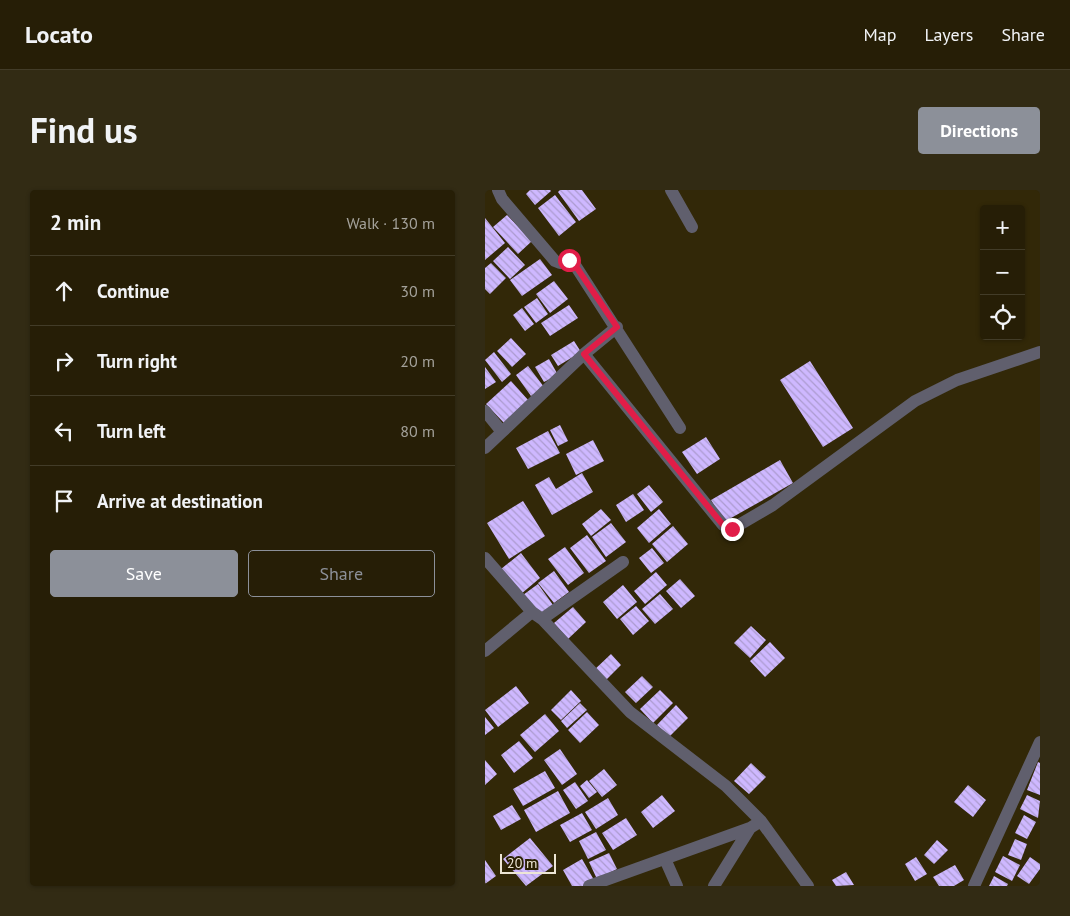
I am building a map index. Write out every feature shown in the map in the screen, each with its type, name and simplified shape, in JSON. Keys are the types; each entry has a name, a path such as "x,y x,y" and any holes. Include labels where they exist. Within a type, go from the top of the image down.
{"street":[{"path":"498,190 502,199 553,260 560,264 567,260 573,262 617,327 680,428"},
{"path":"671,190 692,228"},
{"path":"485,448 584,354 617,327"},
{"path":"584,354 723,525 732,529 773,504 915,400 957,380 1040,352"},
{"path":"485,411 502,432"},
{"path":"485,558 537,616 630,712 726,786 808,886"},
{"path":"485,651 623,562"},
{"path":"974,886 1040,742"},
{"path":"589,886 756,824"},
{"path":"714,886 756,824"},
{"path":"665,859 677,886"}],"building":[{"path":"530,190 551,191 535,205 526,194"},
{"path":"560,190 582,190 596,209 579,221 558,192"},
{"path":"555,195 576,222 559,236 538,208"},
{"path":"507,215 532,241 518,254 493,227"},
{"path":"485,218 505,243 485,260"},
{"path":"508,247 525,265 510,279 493,261"},
{"path":"540,259 552,275 522,296 510,280"},
{"path":"491,263 506,278 490,294 485,289 485,268"},
{"path":"554,281 568,299 550,313 536,294"},
{"path":"537,298 548,314 536,323 524,307"},
{"path":"569,305 578,318 550,336 541,323"},
{"path":"522,308 534,324 525,331 513,315"},
{"path":"511,338 526,354 512,367 497,351"},
{"path":"574,341 581,352 558,366 551,355"},
{"path":"494,352 511,374 502,382 485,360"},
{"path":"549,359 558,375 544,382 535,367"},
{"path":"810,361 853,428 823,447 780,380"},
{"path":"528,366 544,387 531,396 516,375"},
{"path":"485,367 496,382 485,389"},
{"path":"511,381 529,401 504,423 486,404"},
{"path":"560,425 568,441 558,446 550,430"},
{"path":"548,431 560,453 528,469 516,448"},
{"path":"706,437 720,459 697,474 682,452"},
{"path":"593,440 604,461 576,475 566,454"},
{"path":"780,460 793,483 724,522 711,500"},
{"path":"582,473 593,492 552,515 535,485 549,477 556,489"},
{"path":"649,485 663,502 651,512 637,494"},
{"path":"633,494 644,510 626,522 616,505"},
{"path":"523,501 545,536 509,559 487,523"},
{"path":"601,509 611,520 591,536 582,524"},
{"path":"659,509 671,524 649,543 637,528"},
{"path":"611,523 626,542 606,557 592,537"},
{"path":"673,526 688,544 667,562 652,544"},
{"path":"587,535 606,561 589,573 570,548"},
{"path":"565,547 584,573 568,585 548,559"},
{"path":"652,548 664,563 651,573 639,558"},
{"path":"521,553 540,578 521,594 501,569"},
{"path":"554,571 569,592 554,603 538,583"},
{"path":"656,572 667,585 645,604 634,591"},
{"path":"680,579 695,596 681,608 666,591"},
{"path":"538,584 553,605 539,615 523,595"},
{"path":"623,585 637,602 617,619 603,602"},
{"path":"660,594 673,609 655,624 642,609"},
{"path":"636,606 649,621 633,635 620,619"},
{"path":"573,607 586,622 568,639 554,623"},
{"path":"751,626 766,640 750,658 734,643"},
{"path":"770,642 785,658 765,677 750,661"},
{"path":"611,654 621,665 603,683 592,672"},
{"path":"642,676 653,687 636,703 625,692"},
{"path":"516,686 529,703 498,727 485,710"},
{"path":"571,690 581,701 561,720 551,710"},
{"path":"660,690 673,703 653,723 640,709"},
{"path":"580,703 587,710 567,728 561,721"},
{"path":"676,705 688,718 669,737 657,725"},
{"path":"587,712 599,725 580,743 568,730"},
{"path":"545,714 559,731 535,752 520,735"},
{"path":"485,717 494,728 485,735"},
{"path":"519,741 533,758 514,773 501,755"},
{"path":"560,749 577,774 562,785 544,760"},
{"path":"485,760 497,774 485,785"},
{"path":"1038,762 1040,763 1040,795 1027,790"},
{"path":"751,763 766,777 749,794 734,781"},
{"path":"604,769 617,785 602,797 589,781"},
{"path":"545,771 555,788 523,806 513,789"},
{"path":"587,780 597,792 589,798 580,786"},
{"path":"575,782 588,801 576,809 563,790"},
{"path":"968,785 986,800 973,817 954,802"},
{"path":"558,791 570,813 536,832 524,810"},
{"path":"662,795 675,811 653,828 641,812"},
{"path":"1027,795 1040,801 1038,818 1020,809"},
{"path":"608,798 618,815 596,829 585,812"},
{"path":"512,805 521,819 501,830 493,816"},
{"path":"582,813 592,830 570,842 560,825"},
{"path":"1024,815 1036,822 1027,839 1015,833"},
{"path":"626,818 637,835 613,850 602,833"},
{"path":"596,832 606,850 588,859 579,841"},
{"path":"530,838 553,866 526,886 503,859"},
{"path":"1015,839 1027,844 1021,860 1008,855"},
{"path":"937,840 948,850 934,864 924,855"},
{"path":"609,853 617,869 597,879 589,862"},
{"path":"1003,856 1020,865 1012,881 995,872"},
{"path":"916,857 927,874 915,881 905,864"},
{"path":"1030,857 1040,864 1040,869 1029,884 1017,876"},
{"path":"582,859 594,880 583,886 572,886 563,870"},
{"path":"485,860 496,876 485,884"},
{"path":"955,865 964,880 954,886 939,886 933,877"},
{"path":"846,872 854,885 836,886 832,880"},
{"path":"994,876 1008,884 1007,886 989,886"}],"route":[{"path":"569,260 573,262 617,327 584,354 723,525 732,529"}]}
